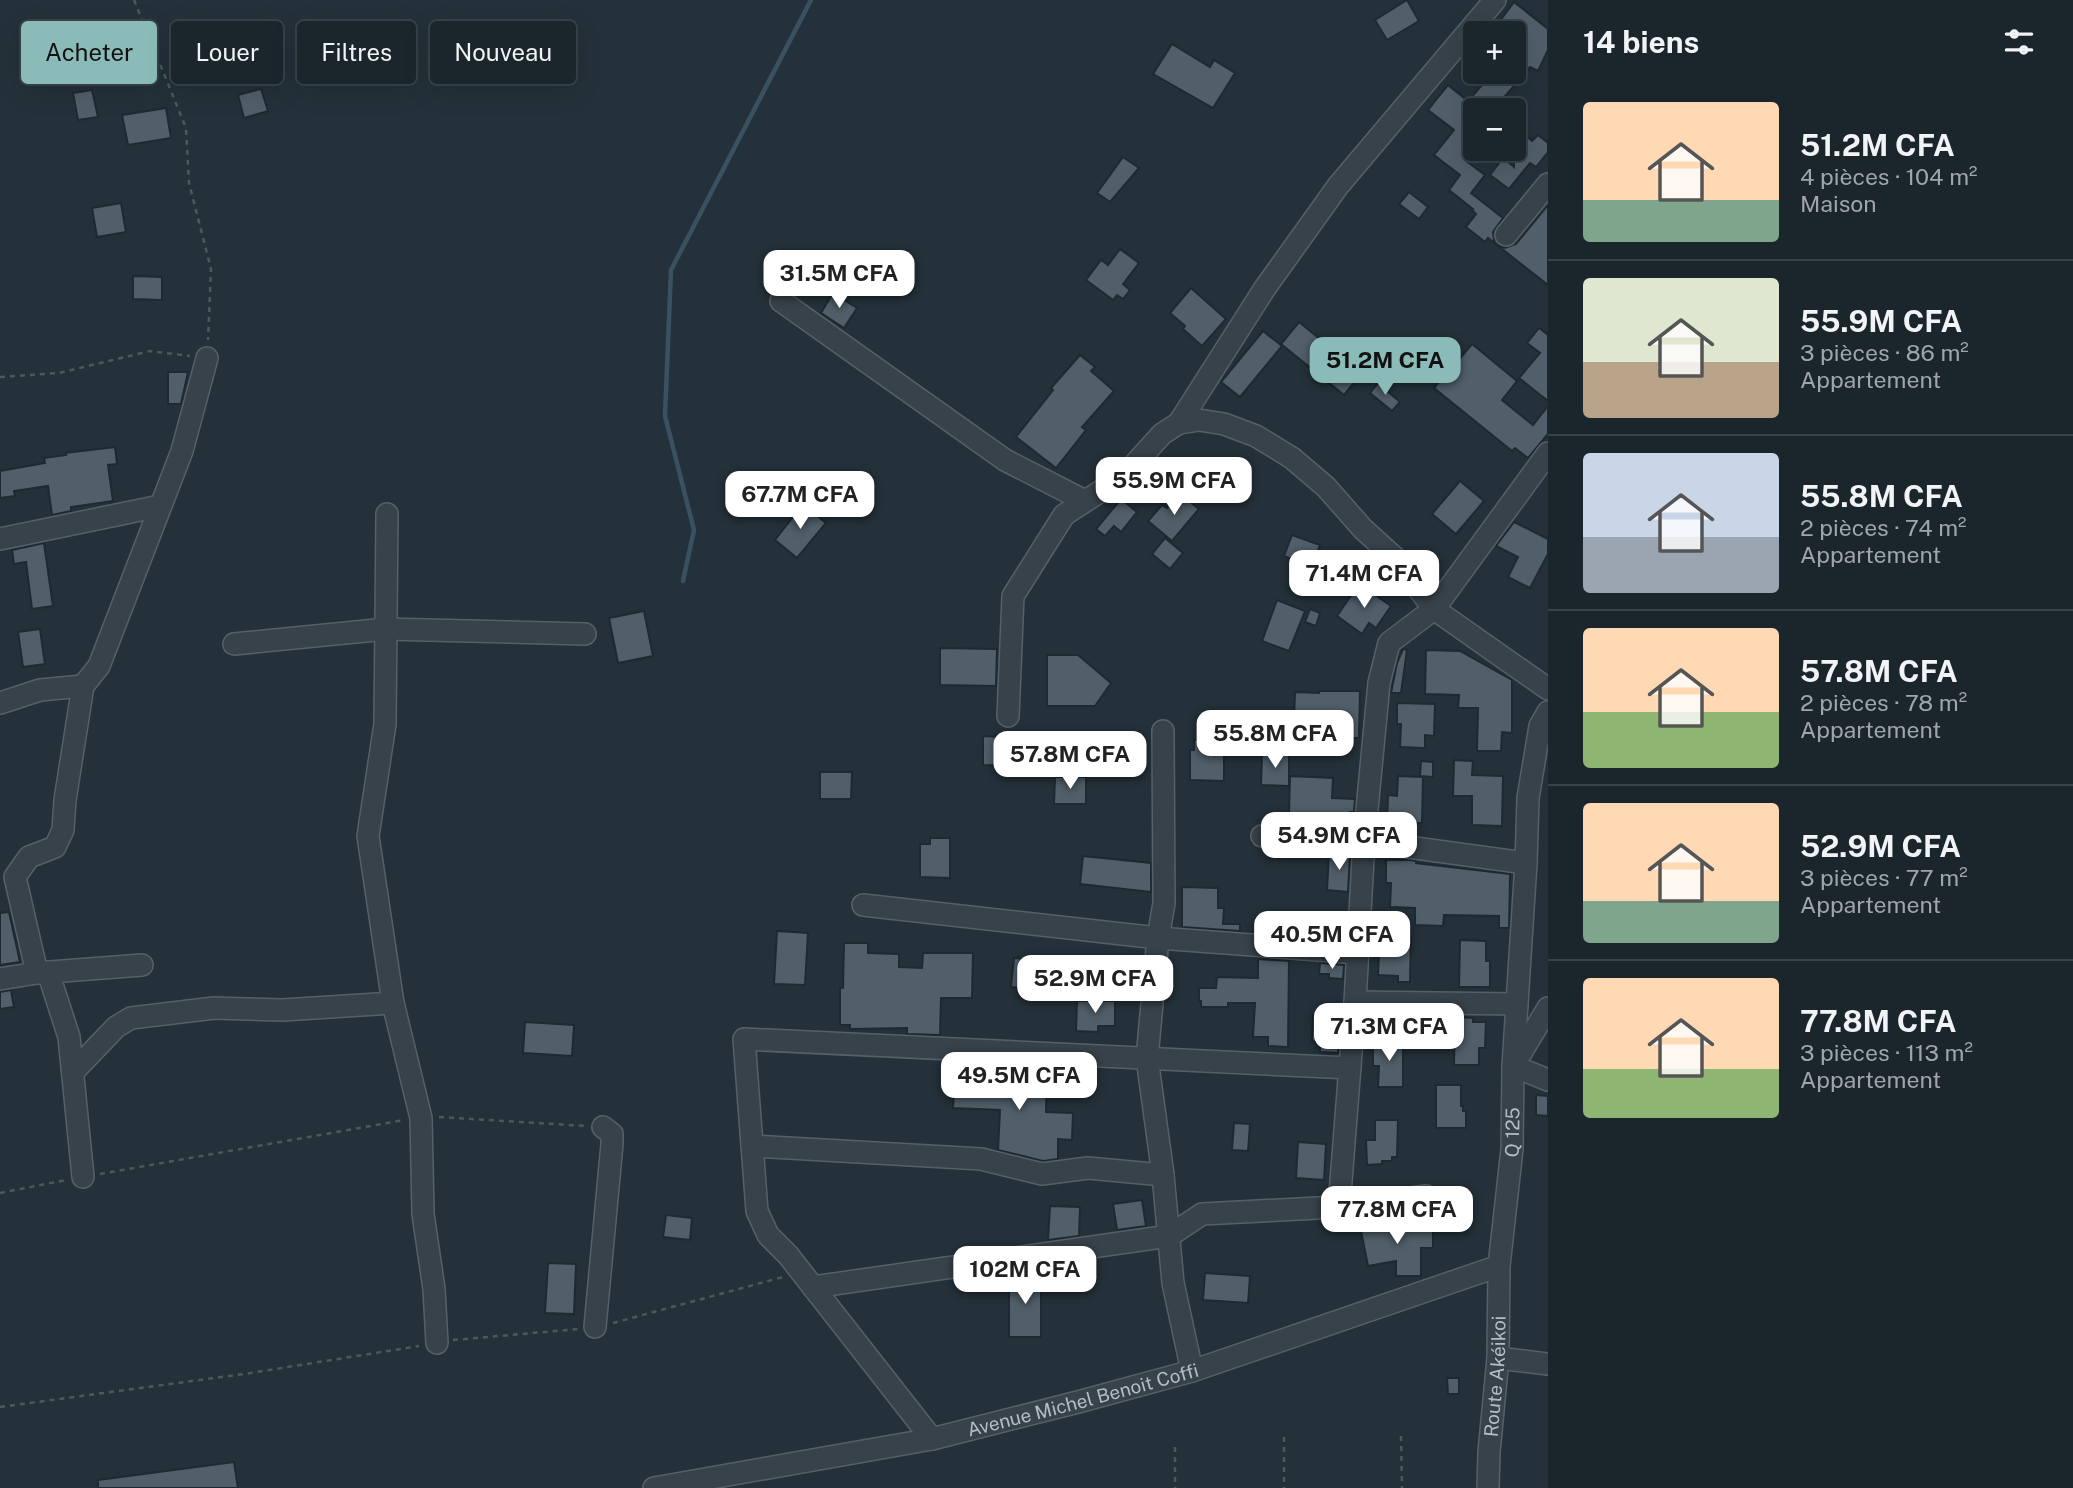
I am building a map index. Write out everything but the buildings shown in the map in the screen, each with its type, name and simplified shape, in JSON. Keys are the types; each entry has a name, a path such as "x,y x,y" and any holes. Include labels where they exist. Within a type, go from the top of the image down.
{"street":[{"path":"1180,423 1265,288 1338,186 1495,0"},
{"path":"1506,235 1548,184"},
{"path":"781,301 1005,460 1084,501"},
{"path":"83,1177 69,1037 43,972 15,877 29,857 55,847 63,830 65,800 83,686 99,666 182,451 207,358"},
{"path":"1008,716 1013,596 1064,515 1124,476 1162,434 1180,423 1199,420 1256,436 1292,458 1326,487 1395,558 1434,609 1548,689"},
{"path":"1339,1207 1356,1002 1364,841 1379,683 1389,643 1434,609 1541,479 1548,453"},
{"path":"0,539 160,506"},
{"path":"387,514 385,724 368,836 393,1003 422,1118 423,1214 434,1289 437,1343"},
{"path":"234,643 386,629 585,634"},
{"path":"0,703 40,690 83,686"},
{"path":"1548,712 1540,726 1528,798 1513,1066 1548,1080"},
{"path":"1163,731 1164,904 1158,938 1147,1058 1163,1175 1173,1283 1192,1371"},
{"path":"1262,836 1364,841 1526,863"},
{"path":"863,905 1158,938 1358,953"},
{"path":"0,979 43,972 142,965"},
{"path":"1356,1002 1517,1004"},
{"path":"73,1072 116,1027 131,1018 214,1009 283,1010 393,1003"},
{"name":"Q 125","path":"1499,1266 1512,1149 1513,1066 1548,1007"},
{"path":"932,1438 768,1235 757,1211 744,1038 1350,1068"},
{"path":"595,1327 612,1144 612,1133 603,1127"},
{"path":"752,1146 981,1159 1042,1174 1088,1168 1163,1175"},
{"path":"807,1280 1169,1236 1202,1214 1339,1207 1426,1196"},
{"name":"Route Akéikoi","path":"1488,1488 1498,1358 1499,1266"},
{"name":"Avenue Michel Benoit Coffi","path":"654,1488 932,1438 1192,1371 1499,1266"},
{"path":"1498,1358 1548,1364"}],"path":[{"path":"0,377 59,373 149,351 207,358 211,269 189,183 186,128 134,0"},
{"path":"0,1193 422,1118 444,1116 603,1127"},
{"path":"0,1407 244,1374 473,1337 595,1327 807,1280"},
{"path":"1401,1436 1402,1488"},
{"path":"1284,1437 1284,1488"},
{"path":"1175,1447 1175,1488"}],"waterway":[{"path":"683,581 694,530 665,416 671,270 811,0"}]}
